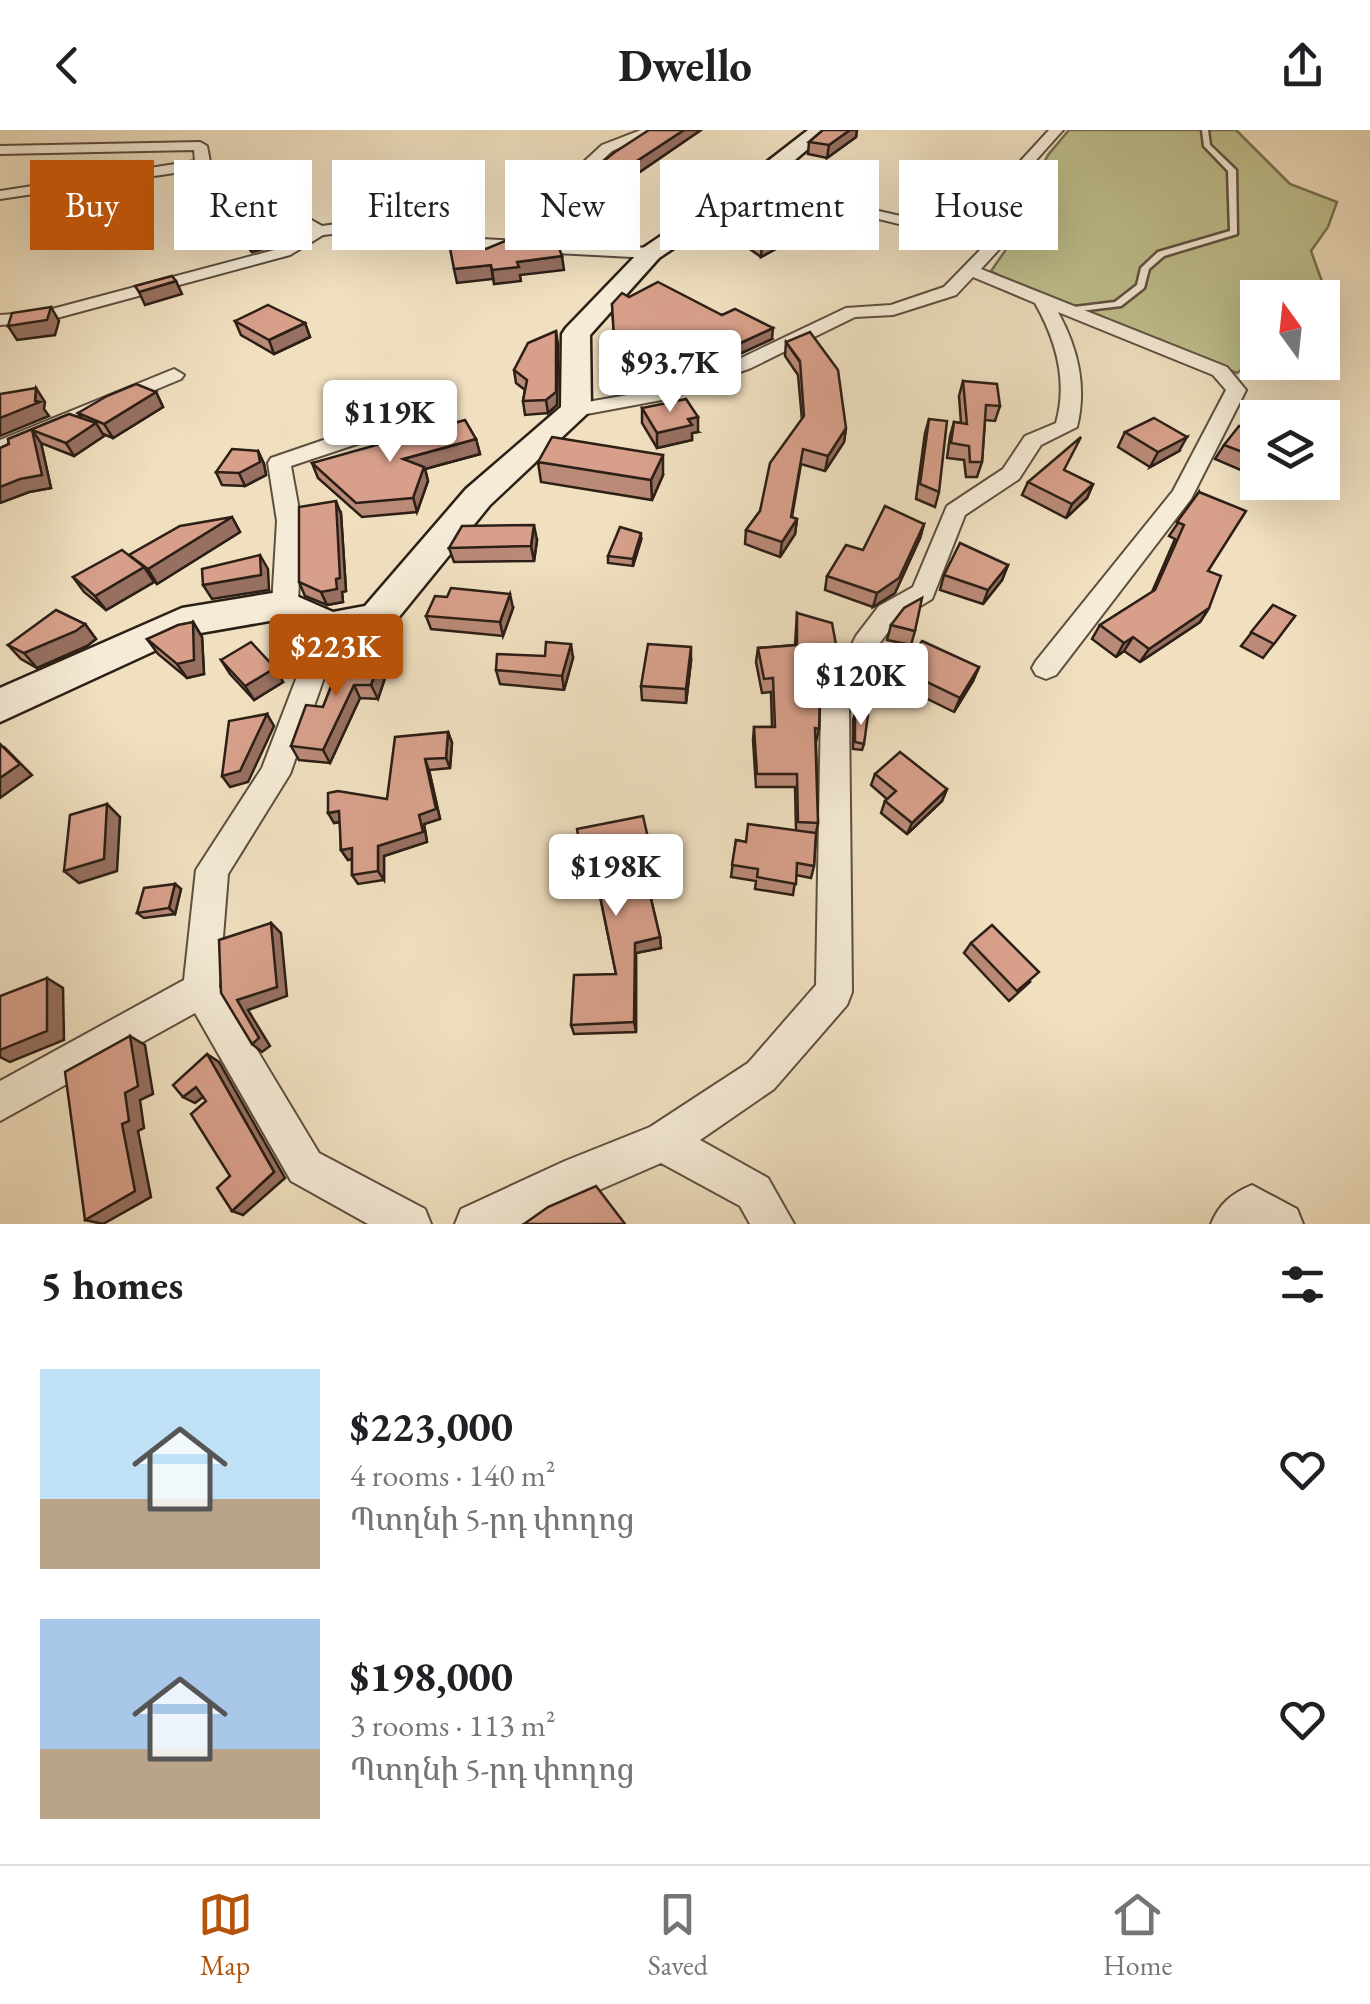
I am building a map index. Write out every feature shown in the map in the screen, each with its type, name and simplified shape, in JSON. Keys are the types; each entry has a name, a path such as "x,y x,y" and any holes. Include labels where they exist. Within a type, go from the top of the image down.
{"street":[{"path":"201,130 203,160"},
{"path":"594,160 607,148 653,130"},
{"path":"782,160 820,130"},
{"path":"1028,160 1056,130"},
{"path":"0,150 200,146"},
{"path":"0,195 174,169"},
{"path":"312,227 319,231"},
{"path":"0,320 42,317 284,252 319,231 350,227 458,243 651,253"},
{"path":"576,410 576,334 660,247"},
{"path":"0,706 182,622 285,606 329,627 377,618 478,498 576,410 660,394 744,364 852,312 893,310 950,290 990,250"},
{"path":"972,271 1220,371 1236,390 1183,494 1046,668"},
{"path":"476,1224 578,1175 663,1142 761,1076 834,992 835,708 865,643 888,613 923,594 955,511 1011,474 1033,441 1066,427 1071,412 1065,340 1054,306"},
{"path":"0,448 174,375"},
{"path":"285,606 290,521 279,463 352,438 394,417"},
{"path":"329,627 275,774 212,870 201,990 305,1167 392,1221"},
{"path":"0,1102 201,990"},
{"path":"663,1142 754,1192 773,1224"},
{"path":"1232,1224 1252,1206 1282,1224"}],"lane":[{"path":"1054,306 1118,304 1141,286 1146,268 1161,254 1234,232 1232,170 1208,146 1205,130"}],"green space":[{"path":"1069,130 1236,130 1290,184 1337,202 1328,227 1311,251 1321,280 1240,280 1237,373 1030,292 991,271 1006,250 1058,250 1058,160 1045,160"}],"building":[{"path":"649,130 684,130 638,160 605,160"},
{"path":"823,130 850,130 829,145 809,142"},
{"path":"505,241 505,250 560,250 562,256 517,262 519,267 454,269 450,250 485,250"},
{"path":"172,276 176,281 139,292 135,286"},
{"path":"658,282 722,315 735,309 773,328 734,346 714,335 614,339 612,304 622,293 629,297"},
{"path":"268,305 305,323 269,340 235,321"},
{"path":"51,307 47,320 8,326 12,313"},
{"path":"556,331 556,392 546,400 523,401 527,380 514,370 528,343"},
{"path":"810,332 838,370 846,428 828,456 803,449 791,517 797,519 782,542 746,530 760,511 770,463 804,416 800,361 786,342"},
{"path":"963,381 997,384 1000,406 986,405 982,462 970,462 969,446 951,443 954,422 967,424"},
{"path":"136,384 156,392 104,424 78,413 107,396"},
{"path":"36,388 35,401 40,402 0,418 0,394"},
{"path":"364,389 377,398 354,408 342,400"},
{"path":"686,399 698,417 688,419 692,425 657,433 642,408"},
{"path":"69,414 96,423 66,443 32,430 42,475 0,487 0,448 9,444 8,439"},
{"path":"1154,418 1187,437 1158,452 1125,432"},
{"path":"929,419 947,421 939,492 920,484"},
{"path":"465,420 476,439 403,459 424,467 413,498 356,503 312,463"},
{"path":"1239,426 1240,426 1240,451 1224,445"},
{"path":"552,437 663,455 651,480 538,462"},
{"path":"1081,437 1064,470 1093,484 1072,504 1028,482"},
{"path":"232,449 258,451 260,462 239,473 216,472"},
{"path":"1199,492 1246,511 1208,571 1221,576 1209,608 1149,649 1133,637 1124,643 1100,625 1155,590 1184,525 1177,522"},
{"path":"336,501 340,578 336,579 337,589 321,592 299,582 299,507"},
{"path":"885,506 924,524 899,578 877,593 827,576 846,545 863,550"},
{"path":"232,517 148,569 129,555 180,526"},
{"path":"534,525 531,546 449,548 462,526"},
{"path":"620,527 641,533 633,559 608,556"},
{"path":"960,543 1008,565 988,590 944,575"},
{"path":"122,550 144,567 95,596 73,577"},
{"path":"260,555 261,575 203,585 202,569"},
{"path":"451,588 510,594 500,622 426,616 435,596 447,597"},
{"path":"922,598 915,631 891,625 904,608"},
{"path":"1273,605 1295,616 1274,644 1251,632"},
{"path":"56,610 85,624 24,653 8,645"},
{"path":"797,613 832,623 837,650 824,651 830,672 820,694 819,729 815,728 818,823 798,822 797,774 757,774 754,727 775,727 773,678 764,679 758,648 797,645"},
{"path":"193,622 194,660 177,664 147,639 178,625"},
{"path":"922,641 979,667 960,698 902,670"},
{"path":"251,642 275,668 245,686 221,660"},
{"path":"546,642 571,644 562,676 496,670 497,654 545,656"},
{"path":"648,644 691,647 686,689 641,686"},
{"path":"345,651 383,651 371,685 354,685 323,750 291,746 306,705 323,707"},
{"path":"855,713 868,715 864,744 855,742"},
{"path":"267,714 240,771 222,776 229,721"},
{"path":"448,732 446,758 425,759 436,809 419,815 423,832 378,846 378,871 352,875 352,848 341,850 339,811 328,813 328,793 338,791 387,799 395,737"},
{"path":"0,744 20,764 0,778"},
{"path":"900,752 947,789 912,823 885,801 896,791 875,774"},
{"path":"107,804 104,859 64,871 70,815"},
{"path":"643,816 648,838 637,840 660,937 635,943 634,1022 571,1025 574,975 616,974 596,876 585,878 577,829"},
{"path":"748,824 816,833 814,866 797,863 796,884 757,877 758,869 732,865 736,840 746,842"},
{"path":"175,884 169,908 137,913 144,888"},
{"path":"271,923 277,987 237,1000 259,1038 252,1044 221,993 219,940"},
{"path":"992,925 1039,972 1017,991 971,943"},
{"path":"47,978 47,1031 0,1050 0,996"},
{"path":"130,1036 138,1086 125,1093 129,1121 122,1124 135,1191 85,1220 65,1072"},
{"path":"207,1054 274,1172 232,1211 217,1188 230,1176 191,1114 206,1101 196,1087 183,1097 173,1085"},
{"path":"596,1186 625,1224 524,1224 548,1207"}]}
